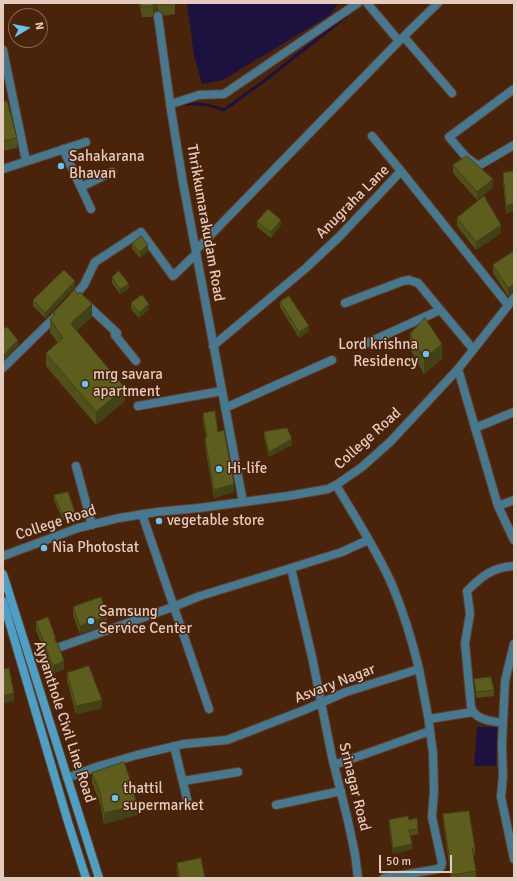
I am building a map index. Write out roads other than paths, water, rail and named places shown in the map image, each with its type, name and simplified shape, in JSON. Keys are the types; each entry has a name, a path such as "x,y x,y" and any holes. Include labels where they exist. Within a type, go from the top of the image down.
{"main road":[{"name":"Ayyanthole Civil Line Road","path":"3,574 99,878"},
{"path":"3,601 86,878"}],"street":[{"path":"171,104 199,95 224,94 358,3"},
{"path":"367,3 452,93"},
{"path":"3,368 84,285 95,262 142,232 173,276 401,39 438,3"},
{"name":"Thrikkumarakudam Road","path":"158,16 183,183 243,502"},
{"path":"3,50 26,161"},
{"path":"514,89 449,137 466,157 478,166 514,146"},
{"path":"372,136 401,171"},
{"path":"3,169 86,142"},
{"path":"63,149 81,187 112,172"},
{"path":"63,149 91,209"},
{"name":"Anugraha Lane","path":"213,346 306,268 340,236 401,171 508,305"},
{"path":"345,303 408,280 418,283 473,349"},
{"path":"76,294 117,333 115,335 136,361"},
{"name":"College Road","path":"3,556 78,528 142,514 288,496 336,485 362,467 390,442 458,369 514,298"},
{"path":"363,346 440,310"},
{"path":"225,408 332,360"},
{"path":"458,369 498,506 514,540"},
{"path":"138,406 222,391"},
{"path":"475,428 514,412"},
{"path":"76,466 92,525"},
{"path":"336,485 368,540 392,586 409,628 429,719 433,753 434,791 432,817 442,863 441,867 438,869 397,877 384,878"},
{"path":"498,506 514,500"},
{"path":"142,514 168,586 173,607 209,710"},
{"path":"60,647 200,596 342,552 368,540"},
{"path":"503,723 481,718 473,712 471,707 465,653 465,643 470,614 467,592 485,574 498,569 514,566"},
{"name":"Srinagar Road","path":"291,568 355,854 358,878"},
{"path":"514,644 505,681 502,744 503,776 501,797 514,859"},
{"name":"Asvary Nagar","path":"67,778 96,767 174,746 227,740 321,704 346,692 418,669"},
{"path":"429,719 473,712"},
{"path":"334,765 430,731"},
{"path":"174,746 188,803"},
{"path":"183,782 238,772"},
{"path":"276,805 340,792"}],"waterway":[{"path":"181,104 203,104 224,110 268,78 354,10"}],"place":[{"name":"Sahakarana Bhavan","path":"61,166"},
{"name":"Lord krishna Residency","path":"426,354"},
{"name":"mrg savara apartment","path":"85,384"},
{"name":"Hi-life","path":"219,469"},
{"name":"vegetable store","path":"159,521"},
{"name":"Nia Photostat","path":"44,548"},
{"name":"Samsung Service Center","path":"91,621"},
{"name":"thattil supermarket","path":"115,798"}]}
